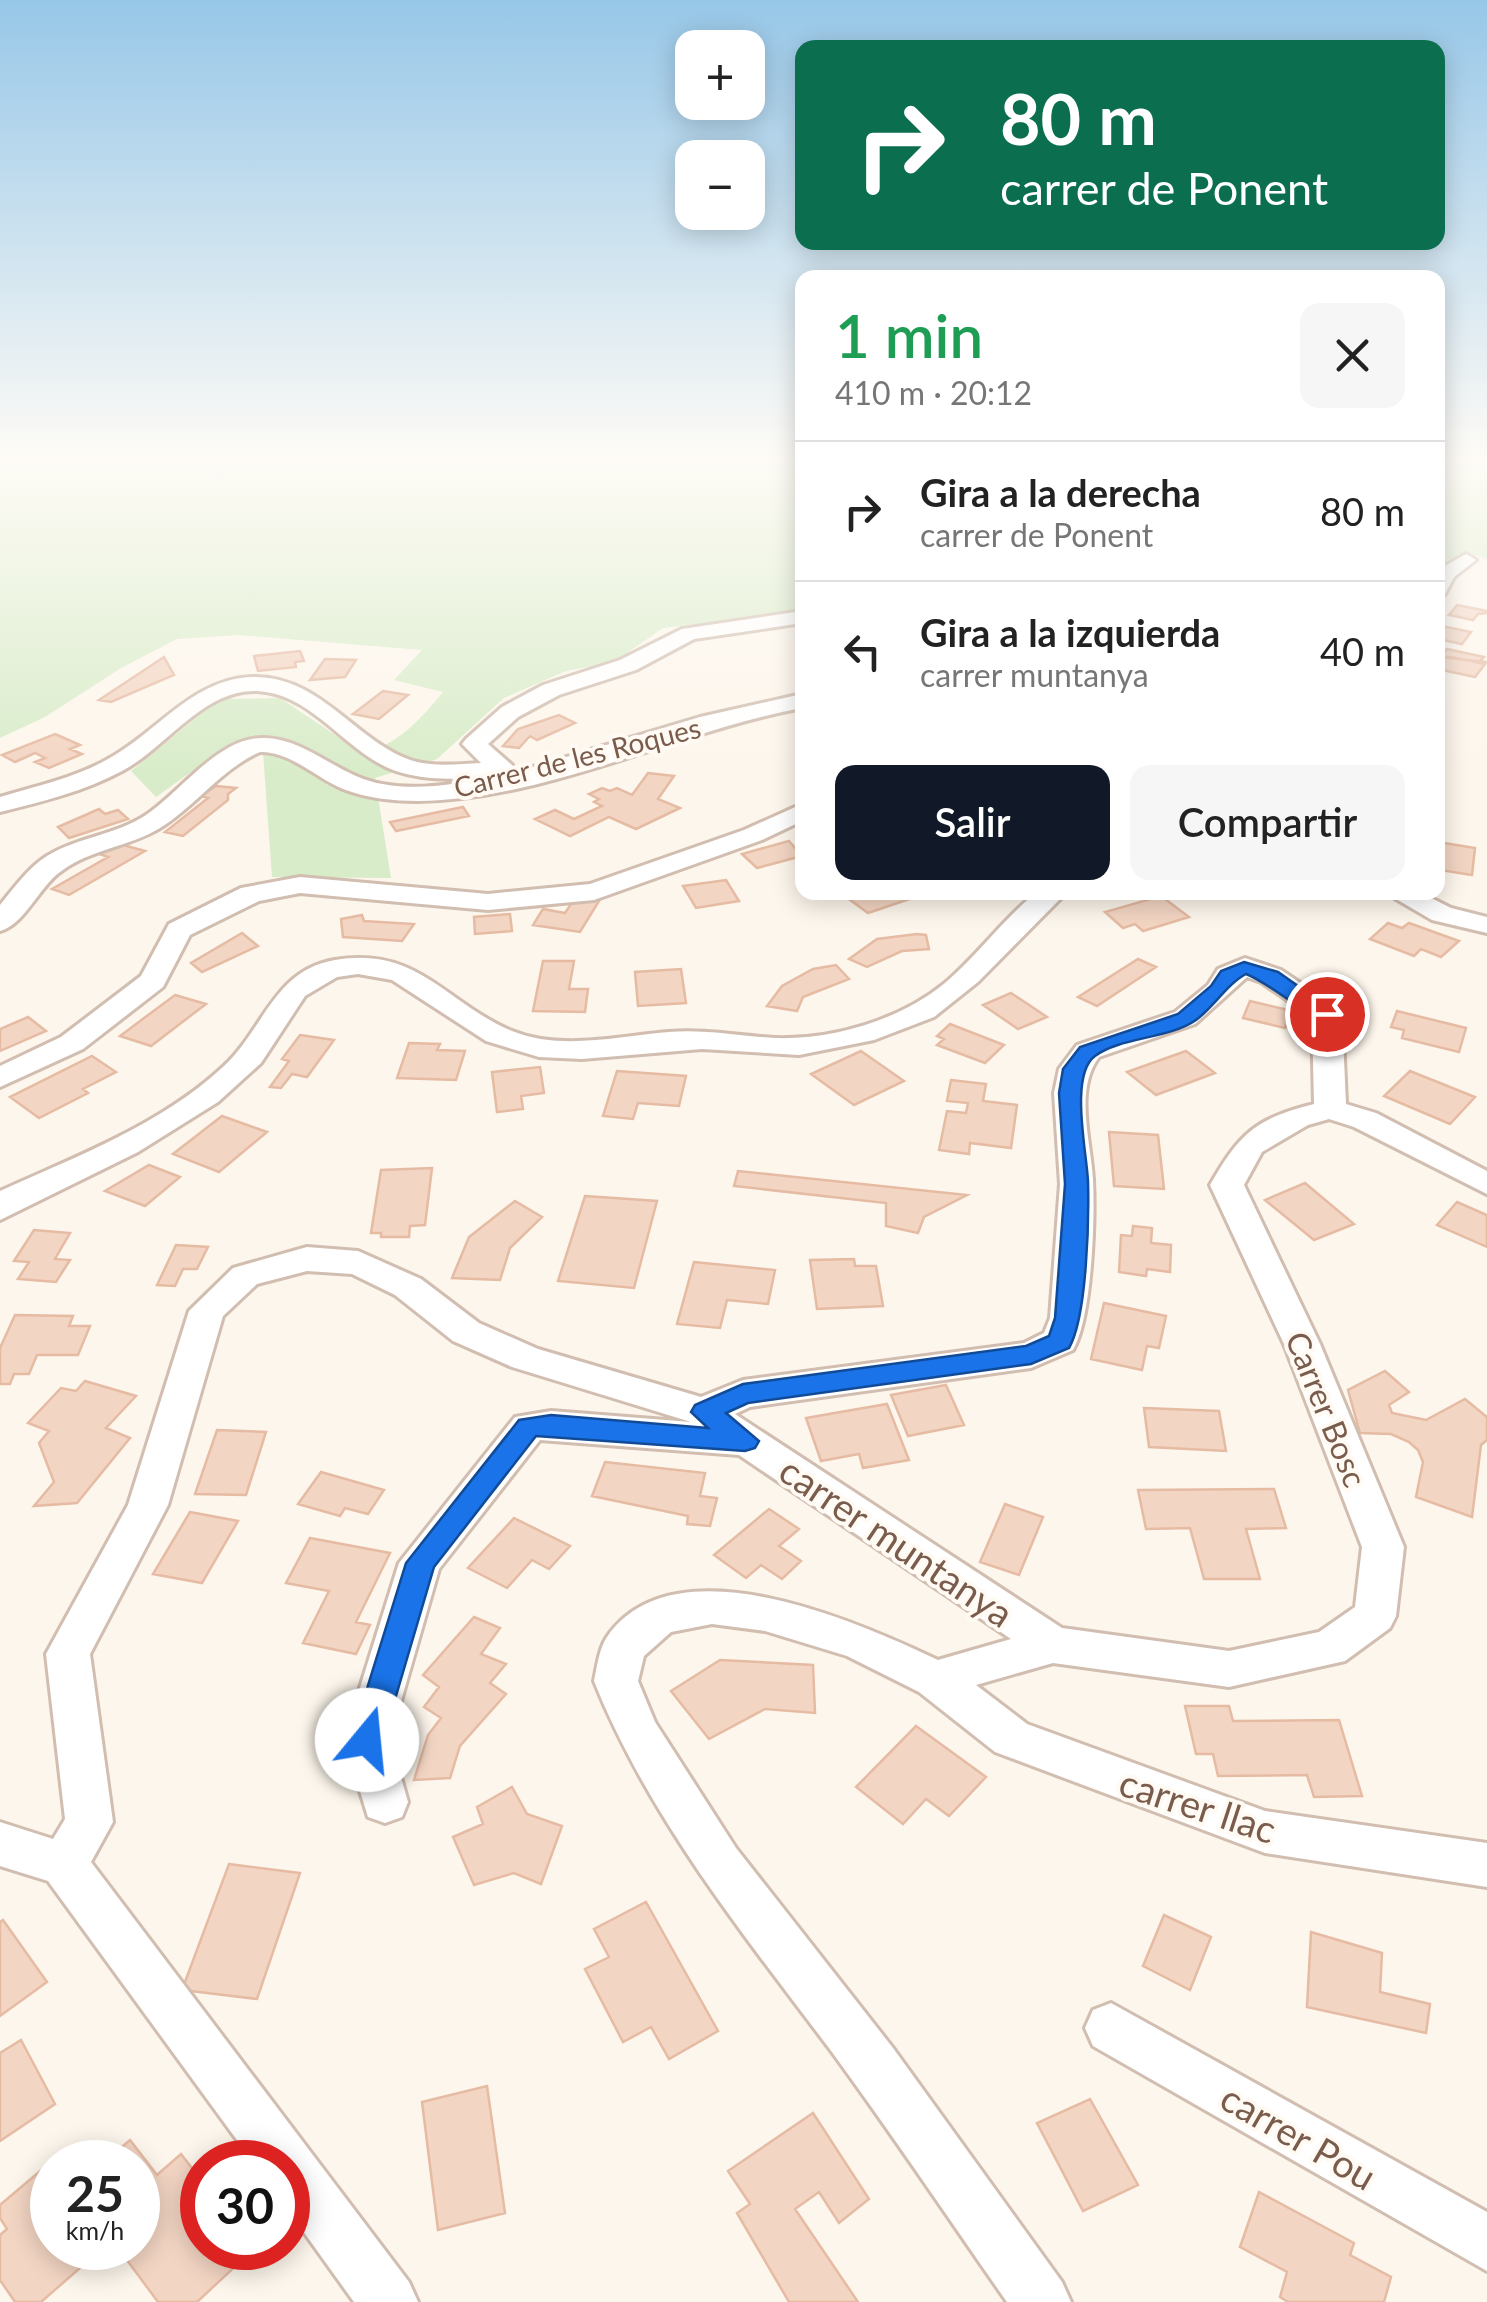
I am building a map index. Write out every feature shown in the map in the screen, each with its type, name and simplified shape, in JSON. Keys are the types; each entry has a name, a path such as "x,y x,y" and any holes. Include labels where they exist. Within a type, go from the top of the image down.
{"street":[{"path":"503,770 474,744 510,712 551,690 628,665 689,633 795,618"},
{"path":"0,804 119,764 213,692 254,684 296,692 384,757 402,765 432,770 544,770"},
{"name":"Carrer de les Roques","path":"0,922 46,870 67,856 123,838 152,822 240,754 258,746 287,750 341,780 389,792 464,790 669,737 757,708 795,702"},
{"path":"0,1078 58,1050 98,1024 153,981 179,930 251,894 300,885 488,902 594,892 752,836 795,815"},
{"path":"0,1209 11,1199 97,1163 153,1133 200,1101 238,1070 265,1036 280,1004 312,974 359,964 402,972 476,1026 518,1043 583,1051 689,1040 783,1048 824,1044 917,1014 940,1001 1025,913 1043,900"},
{"path":"1413,900 1442,914 1487,925"},
{"path":"1433,900 1487,909"},
{"path":"704,1412 743,1394 1031,1354 1060,1342 1068,1318 1076,1184 1070,1093 1074,1069 1088,1051 1185,1018 1218,990 1228,975 1244,968 1271,976 1327,1014 1330,1109 1365,1120 1487,1184"},
{"name":"Carrer Bosc","path":"1053,1645 1229,1668 1330,1648 1375,1616 1383,1547 1302,1344 1227,1185 1249,1146 1297,1118 1330,1109"},
{"name":"carrer muntanya","path":"64,1864 89,1822 68,1654 148,1505 207,1311 245,1276 308,1259 358,1263 408,1288 466,1332 510,1351 704,1412 1053,1645"},
{"path":"385,1802 367,1740 420,1563 528,1427 551,1425 745,1441"},
{"path":"935,1679 859,1642 765,1614 712,1607 659,1617 624,1648 616,1681 637,1732 719,1863 874,2066 1042,2302"},
{"name":"carrer muntanya","path":"935,1679 1053,1645"},
{"name":"carrer llac","path":"935,1679 1011,1738 1264,1832 1487,1865"},
{"path":"0,1844 64,1864 268,2140"},
{"name":"carrer Pou","path":"1111,2028 1487,2243"},
{"path":"310,2196 389,2302"}],"green space":[{"path":"0,563 795,563 795,612 663,628 614,662 566,671 504,698 437,759 375,778 391,878 272,877 263,752 229,745 156,797 131,771 219,699 280,698 364,754 377,749 408,729 443,692 394,680 422,650 239,635 177,639 121,668 45,717 0,738"}],"building":[{"path":"1457,605 1487,613 1478,614 1473,620 1449,615"},
{"path":"1445,627 1471,632 1462,644 1445,640"},
{"path":"300,651 304,661 295,662 296,667 258,671 254,656"},
{"path":"1445,651 1484,657 1480,661 1487,662 1445,658"},
{"path":"164,657 174,675 111,702 99,700"},
{"path":"1445,657 1485,664 1475,677 1445,671"},
{"path":"325,659 356,660 345,677 310,680"},
{"path":"383,691 408,695 379,719 353,714"},
{"path":"559,715 575,723 537,740 530,736 519,748 503,746 518,729"},
{"path":"55,734 80,745 70,749 82,754 49,768 35,762 45,758 35,753 15,762 2,755"},
{"path":"648,773 674,776 658,799 680,808 636,829 609,817 570,836 535,819 555,810 574,819 602,806 594,802 599,799 589,794 602,788 617,788 632,795"},
{"path":"216,786 236,788 228,794 228,800 183,836 165,832 208,798 201,796"},
{"path":"463,807 469,816 396,831 390,822"},
{"path":"99,809 105,814 118,810 128,819 69,838 58,827"},
{"path":"789,841 795,848 795,858 757,868 742,854"},
{"path":"1445,843 1475,848 1472,875 1445,871"},
{"path":"123,845 145,851 69,895 52,889 108,857 97,853"},
{"path":"726,880 739,901 696,908 683,886"},
{"path":"575,898 599,901 580,932 533,925 543,909 565,913"},
{"path":"850,900 906,900 868,913"},
{"path":"1147,900 1166,900 1189,917 1143,931 1135,924 1123,928 1105,912"},
{"path":"510,914 512,931 475,934 474,917"},
{"path":"362,915 364,921 414,924 402,941 343,937 341,919"},
{"path":"1388,923 1402,928 1409,923 1459,941 1441,957 1421,949 1414,956 1370,939"},
{"path":"242,933 258,946 202,972 191,963"},
{"path":"926,935 929,949 902,951 867,967 849,959 877,939"},
{"path":"1138,959 1156,967 1097,1006 1078,997"},
{"path":"543,961 574,961 569,989 588,989 585,1012 533,1011"},
{"path":"836,965 849,979 803,997 797,1011 767,1006 782,986 813,969"},
{"path":"681,969 686,1003 638,1006 635,972"},
{"path":"1011,993 1047,1017 1018,1029 983,1005"},
{"path":"175,995 206,1004 151,1046 120,1036"},
{"path":"1250,1001 1292,1011 1285,1028 1243,1018"},
{"path":"1397,1011 1466,1028 1459,1052 1402,1038 1404,1030 1391,1027"},
{"path":"28,1017 46,1031 0,1051 0,1029"},
{"path":"950,1024 1004,1045 985,1063 937,1045 944,1039 937,1036"},
{"path":"300,1035 334,1040 307,1077 292,1074 281,1088 270,1087 289,1061 282,1059"},
{"path":"409,1043 440,1044 437,1050 465,1051 456,1080 397,1078"},
{"path":"861,1051 904,1081 854,1105 811,1074"},
{"path":"1186,1051 1215,1073 1156,1095 1127,1072"},
{"path":"92,1056 116,1072 83,1089 88,1093 39,1118 10,1097"},
{"path":"540,1067 544,1093 521,1096 523,1109 497,1112 492,1072"},
{"path":"617,1071 686,1076 679,1106 638,1103 633,1119 603,1116"},
{"path":"1410,1071 1475,1097 1450,1124 1384,1096"},
{"path":"951,1080 986,1084 983,1101 1017,1105 1011,1148 970,1143 969,1154 939,1150 947,1111 966,1113 968,1103 947,1101"},
{"path":"222,1116 267,1132 219,1172 173,1154"},
{"path":"1109,1132 1158,1135 1164,1189 1114,1186"},
{"path":"149,1165 180,1177 145,1206 105,1191"},
{"path":"432,1168 425,1225 410,1226 409,1237 371,1233 381,1170"},
{"path":"738,1171 967,1195 924,1217 918,1233 886,1226 886,1203 734,1186"},
{"path":"1305,1183 1354,1224 1314,1240 1265,1200"},
{"path":"585,1196 657,1201 634,1288 558,1281"},
{"path":"515,1201 542,1217 510,1248 500,1280 452,1278 469,1237"},
{"path":"1457,1202 1487,1215 1487,1247 1437,1225"},
{"path":"1133,1226 1152,1228 1151,1243 1171,1245 1170,1272 1147,1269 1146,1276 1119,1272 1121,1235 1132,1236"},
{"path":"34,1230 70,1233 55,1259 70,1260 56,1282 18,1279 29,1262 14,1261"},
{"path":"176,1245 208,1247 197,1269 183,1269 175,1286 157,1285"},
{"path":"854,1259 855,1266 876,1266 883,1306 817,1309 810,1260"},
{"path":"694,1262 775,1270 768,1304 727,1300 720,1328 677,1324"},
{"path":"1104,1303 1166,1316 1159,1348 1147,1346 1142,1370 1091,1359"},
{"path":"15,1315 73,1316 69,1326 90,1326 78,1355 37,1355 29,1374 14,1374 10,1384 0,1384 0,1348"},
{"path":"1385,1371 1409,1392 1389,1405 1392,1413 1426,1420 1465,1399 1487,1417 1487,1440 1481,1445 1472,1517 1416,1497 1423,1462 1409,1442 1391,1434 1360,1433 1348,1390"},
{"path":"85,1381 136,1396 106,1428 130,1438 77,1503 34,1506 54,1482 39,1443 49,1431 28,1423 61,1388 76,1391"},
{"path":"946,1385 964,1425 908,1436 891,1395"},
{"path":"887,1404 909,1460 863,1468 859,1454 821,1461 806,1418"},
{"path":"1144,1408 1219,1411 1226,1451 1149,1447"},
{"path":"217,1430 266,1432 246,1495 195,1494"},
{"path":"605,1462 705,1473 700,1496 717,1498 710,1526 687,1524 688,1516 592,1496"},
{"path":"321,1472 384,1490 368,1514 345,1508 340,1516 298,1504"},
{"path":"1274,1489 1286,1528 1246,1529 1260,1579 1204,1579 1190,1528 1146,1529 1138,1490"},
{"path":"1005,1504 1043,1517 1019,1575 980,1562"},
{"path":"769,1509 799,1529 779,1546 801,1561 782,1579 761,1565 746,1578 714,1555"},
{"path":"190,1512 238,1521 202,1583 153,1574"},
{"path":"514,1518 570,1546 549,1569 532,1560 507,1588 468,1568"},
{"path":"310,1538 390,1553 356,1622 370,1625 356,1654 303,1643 329,1591 286,1583"},
{"path":"474,1617 500,1628 481,1654 506,1664 490,1683 506,1694 460,1746 450,1778 414,1780 428,1735 441,1718 424,1707 439,1687 423,1675"},
{"path":"720,1660 813,1665 815,1713 765,1709 709,1739 671,1691"},
{"path":"1185,1706 1229,1706 1233,1721 1339,1720 1362,1796 1314,1797 1307,1775 1218,1776 1213,1754 1196,1754"},
{"path":"916,1726 986,1777 949,1816 926,1799 903,1824 856,1787"},
{"path":"512,1787 527,1814 562,1826 541,1884 514,1873 474,1885 453,1837 483,1824 477,1807"},
{"path":"229,1864 300,1873 257,1999 182,1990"},
{"path":"646,1902 718,2031 669,2059 651,2027 623,2042 585,1969 609,1957 594,1929"},
{"path":"1164,1915 1211,1937 1190,1990 1143,1966"},
{"path":"3,1920 47,1982 0,2016 0,1922"},
{"path":"1311,1932 1382,1953 1380,1992 1430,2004 1426,2033 1307,2007"},
{"path":"21,2040 55,2104 0,2141 0,2053"},
{"path":"487,2086 505,2213 438,2230 422,2102"},
{"path":"1090,2099 1138,2185 1083,2211 1037,2123"},
{"path":"813,2113 869,2199 839,2223 819,2192 795,2209 858,2302 789,2302 737,2213 750,2204 728,2171"},
{"path":"180,2155 180,2270 231,2270 197,2302 158,2302 134,2270 160,2270 160,2172"},
{"path":"30,2180 30,2270 78,2270 41,2302 15,2302 0,2280 0,2235 7,2229 0,2218 0,2205"},
{"path":"1259,2192 1354,2243 1350,2255 1391,2277 1384,2302 1288,2302 1280,2297 1287,2272 1240,2247"}],"route":[{"path":"367,1740 420,1563 528,1427 551,1425 745,1441 704,1412 743,1394 1031,1354 1060,1342 1068,1318 1076,1184 1070,1093 1074,1069 1088,1051 1185,1018 1218,990 1228,975 1244,968 1271,976 1327,1014"}]}
